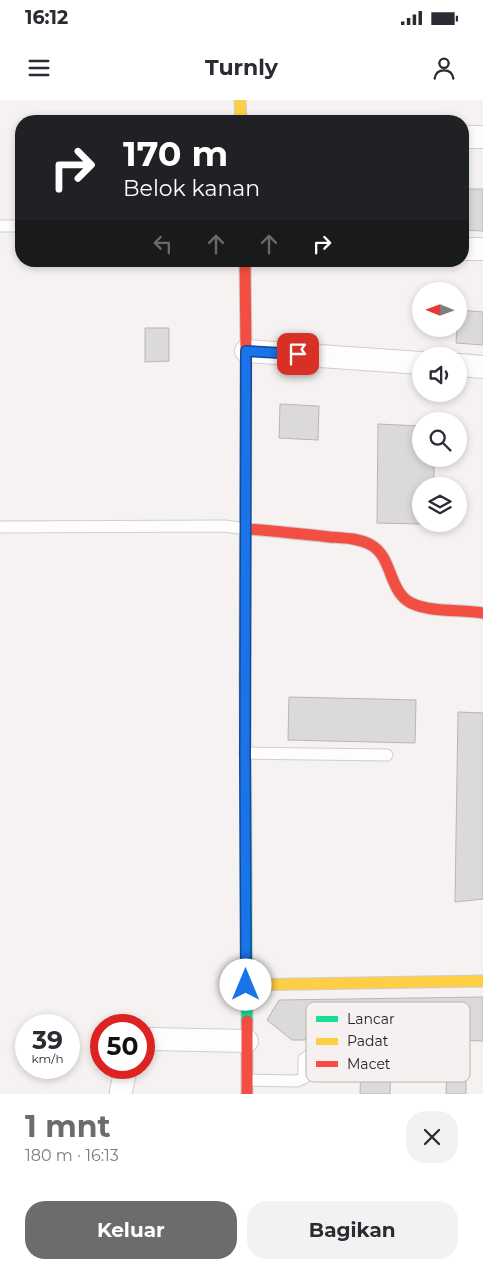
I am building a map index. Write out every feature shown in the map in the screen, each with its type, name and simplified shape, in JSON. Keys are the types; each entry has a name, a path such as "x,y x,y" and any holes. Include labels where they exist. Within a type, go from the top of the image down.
{"main road":[{"path":"240,100 241,115"},
{"path":"245,267 245,753 248,1094"},
{"path":"246,529 368,543 383,556 398,589 404,598 412,603 419,606 483,613"},
{"path":"246,985 483,982"}],"street":[{"path":"246,351 412,362"},
{"path":"467,366 483,367"},
{"path":"155,1039 247,1041"},
{"path":"120,1091 123,1079"}],"lane":[{"path":"0,226 15,226"},
{"path":"0,527 225,526 246,529"},
{"path":"245,753 388,755"},
{"path":"247,1080 297,1081 304,1078 304,1059 306,1058"}],"building":[{"path":"469,189 483,189 483,231 469,230"},
{"path":"468,311 483,312 483,345 456,343 456,338 468,338"},
{"path":"145,328 169,328 169,361 145,362"},
{"path":"280,404 319,406 318,440 279,438"},
{"path":"378,424 412,426 412,467 434,467 434,477 412,477 412,524 377,523"},
{"path":"289,697 416,700 415,743 288,740"},
{"path":"458,712 483,713 483,899 455,902"},
{"path":"483,997 483,1041 470,1041 470,1002 306,1002 306,1038 305,1040 292,1040 267,1020 279,1000"},
{"path":"360,1082 390,1082 390,1094 360,1094"},
{"path":"447,1082 466,1082 466,1094 446,1094"}],"traffic: fast":[{"path":"245,680 247,1021"}],"traffic: slow":[{"path":"240,100 241,115"},
{"path":"246,985 483,981"}],"traffic: jam":[{"path":"245,267 245,680"},
{"path":"246,529 346,538 366,543 378,550 387,565 398,591 411,603 437,610 483,613"},
{"path":"247,1021 247,1094"}],"route":[{"path":"246,985 246,351 298,354"}]}
